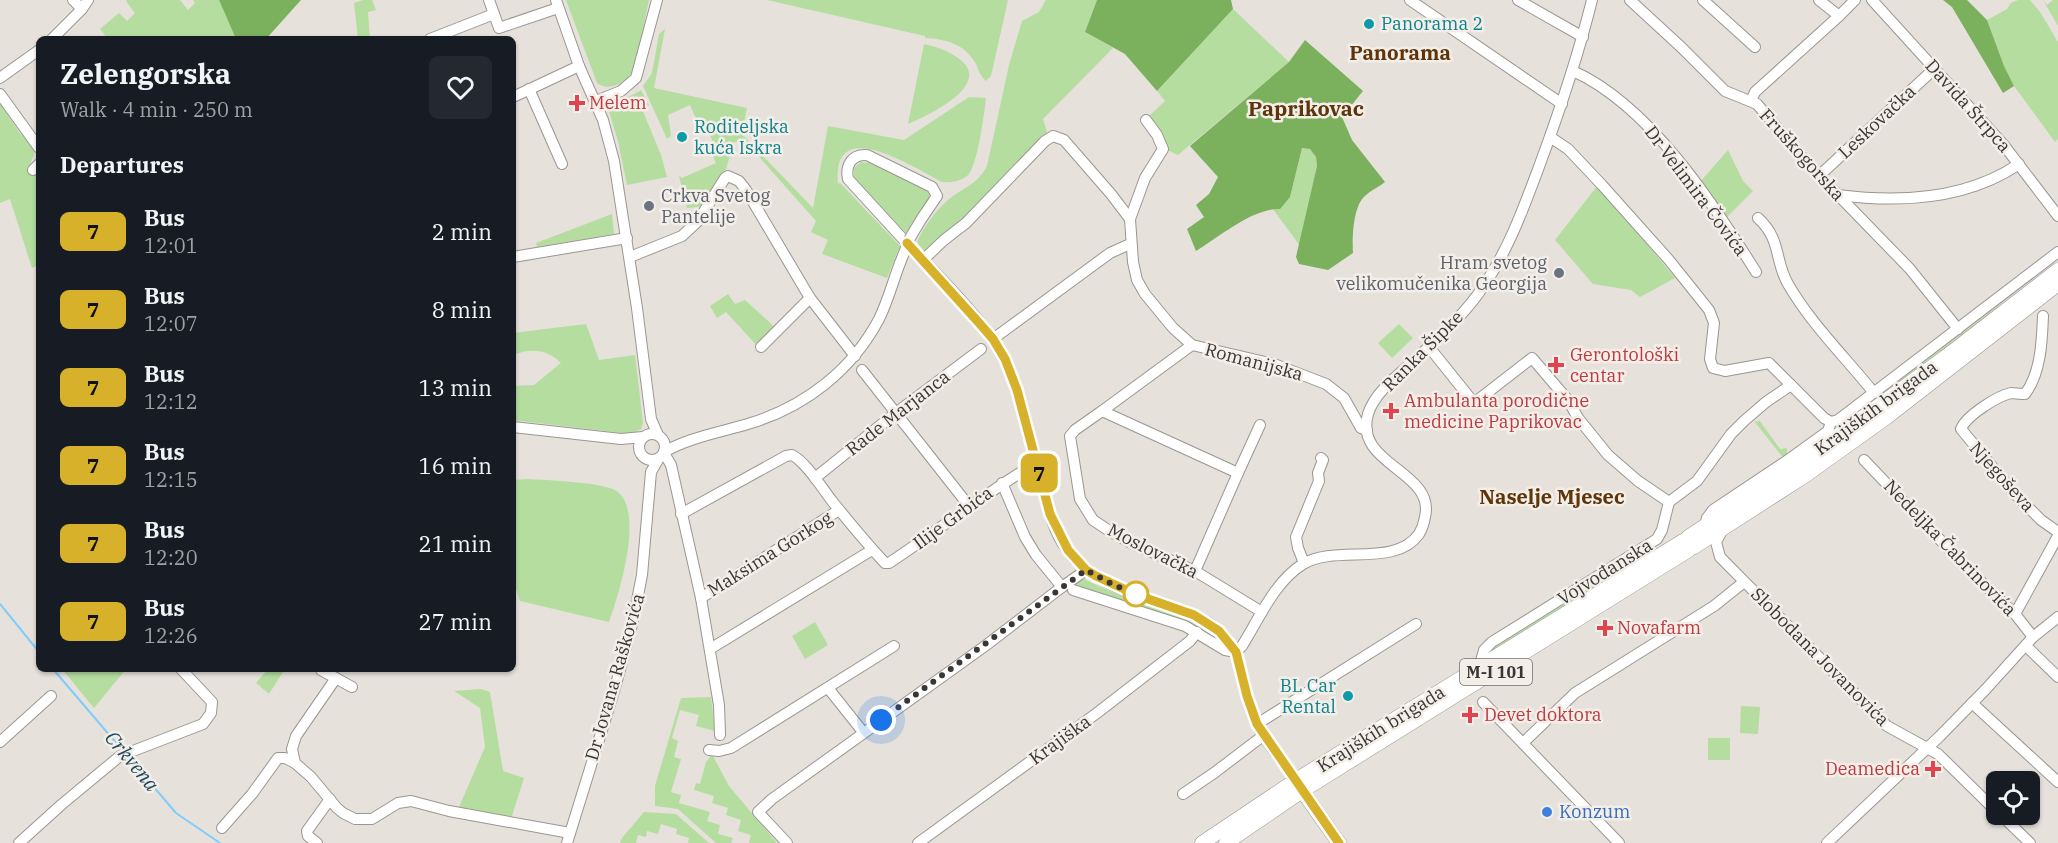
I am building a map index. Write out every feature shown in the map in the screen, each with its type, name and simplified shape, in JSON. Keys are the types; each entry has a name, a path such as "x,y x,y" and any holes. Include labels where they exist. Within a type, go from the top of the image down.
{"main road":[{"name":"Krajiških brigada","path":"1202,843 1470,688 1690,545 1705,526 1799,464 2058,270"},
{"name":"Krajiških brigada","path":"1226,843 1299,786 1479,668 1690,545 1722,531 1806,475 1887,417 2058,284"},
{"path":"1829,426 1835,429 1884,394 1903,387"},
{"path":"1299,786 1339,843"}],"street":[{"path":"55,36 85,5 73,0"},
{"path":"489,0 500,28 557,4 579,66 596,101 614,161 630,257 656,446"},
{"path":"596,101 621,91 636,78 657,0"},
{"path":"1410,0 1562,104"},
{"path":"1518,0 1583,38"},
{"name":"Ranka Šipke","path":"1367,430 1368,412 1376,398 1460,316 1497,265 1515,229 1562,104 1583,38 1592,0"},
{"name":"Fruškogorska","path":"1630,0 1725,91 1757,104 1819,176 1910,269 1958,329"},
{"path":"1703,0 1755,47"},
{"path":"1819,0 1839,16"},
{"path":"1751,101 1755,92 1855,0"},
{"name":"Davida Štrpca","path":"1872,0 2019,164 2058,216"},
{"path":"438,36 494,14"},
{"path":"0,78 36,52"},
{"path":"516,96 579,66"},
{"name":"Leskovačka","path":"1819,176 1934,69"},
{"name":"Dr Velimira Čovića","path":"1573,71 1601,86 1645,123 1707,199 1756,272"},
{"path":"528,89 562,164"},
{"path":"0,94 36,144"},
{"name":"Romanijska","path":"1146,120 1157,135 1163,149 1145,178 1130,219 1130,244 1135,273 1140,285 1173,328 1192,345 1274,364 1326,384 1344,398 1361,428 1367,430"},
{"path":"923,260 966,223 1045,141 1053,136 1064,140 1130,219"},
{"path":"1550,137 1568,149 1602,185 1669,260 1709,310 1714,323 1710,359 1713,368 1725,371 1769,363 1824,418 1829,426"},
{"path":"516,427 621,439 656,446 753,422 784,411 824,385 843,370 855,356 879,318 910,238 937,196 932,187 873,157 858,156 850,162 847,170 848,179 903,239"},
{"path":"1838,195 1926,198 1983,183 1999,177 2019,164"},
{"path":"630,257 682,236 698,221 728,176 743,185 810,298 855,356"},
{"name":"Krajiških brigada","path":"1758,218 1771,233 1784,277 1792,291 1874,393"},
{"path":"516,256 627,238"},
{"path":"993,339 1110,253 1130,244"},
{"path":"913,249 993,339 1005,359 1017,390 1050,514 1068,550 1086,570 1114,585 1202,619 1219,631 1236,652 1257,724 1299,786"},
{"path":"1705,526 1713,510 1785,462 2058,252"},
{"path":"761,347 810,298"},
{"name":"Njegoševa","path":"2015,614 2058,534 2040,520 2015,494 1961,429 1963,423 1998,398 2013,393 2025,394 2030,388 2040,355 2043,316"},
{"path":"1192,345 1102,411 1238,473"},
{"path":"1429,347 1474,402 1532,358 1569,400 1578,418 1608,455 1638,481 1669,502 1696,481 1731,434 1744,421 1791,385"},
{"name":"Rade Marjanca","path":"814,478 981,349"},
{"path":"862,369 969,506"},
{"name":"Moslovačka","path":"1102,411 1070,436 1080,499 1093,520 1111,532 1195,571 1262,612"},
{"path":"1195,571 1260,425"},
{"path":"1236,652 1284,580 1304,563 1330,555 1388,551 1407,544 1421,530 1426,512 1425,496 1419,487 1377,452 1367,430"},
{"name":"Dr Jovana Raškovića","path":"569,838 627,648 642,575 651,472 656,446"},
{"name":"Maksima Gorkog","path":"656,446 671,465 701,598 719,705 720,735"},
{"path":"681,514 786,456 792,455 800,461 872,550 710,649"},
{"path":"1304,563 1296,537 1318,481 1318,473 1323,460 1321,458"},
{"name":"Nedeljka Čabrinovića","path":"1864,460 1967,568 2015,614 2030,642 2058,677"},
{"name":"Ilije Grbića","path":"872,550 885,563 889,563 941,529 1002,483 1036,463"},
{"path":"1002,483 1024,537 1036,555 1067,588 1168,620 1197,632 1225,650 1236,652"},
{"name":"Vojvođanska","path":"1479,668 1484,650 1492,642 1657,539 1662,530 1669,502"},
{"name":"Maksima Gorkog","path":"701,598 840,510"},
{"path":"1720,557 1716,542 1722,531"},
{"path":"1690,545 1709,549 1720,557"},
{"name":"Slobodana Jovanovića","path":"1720,557 1887,726 1938,754 1986,801"},
{"path":"787,843 758,812 772,799 1067,588 1086,570"},
{"name":"Slobodana Jovanovića","path":"1523,742 1575,693 1714,606 1744,582"},
{"path":"1827,843 1928,747 2030,642 2058,617"},
{"path":"1257,724 1416,624"},
{"name":"Krajiška","path":"918,843 1097,713 1190,641 1197,632"},
{"path":"709,750 719,751 731,748 894,646"},
{"path":"19,843 120,756 185,732 207,721 212,702 184,672"},
{"path":"325,672 352,687"},
{"path":"295,764 292,749 294,740 336,678"},
{"path":"828,688 863,732"},
{"path":"0,742 51,696"},
{"path":"1483,702 1619,843"},
{"path":"1971,703 2058,782"},
{"path":"1183,794 1264,735"},
{"path":"222,828 252,794 278,758 285,758 318,784 343,813 362,820 372,819 398,803 411,801 569,838"},
{"path":"317,843 308,836 307,831 330,800"},
{"path":"2011,825 2030,843"}],"green space":[{"path":"180,0 188,10 195,3 193,0 219,0 235,36 106,36 100,29 119,13 127,21 135,13 126,1"},
{"path":"219,0 301,0 269,36 235,36"},
{"path":"372,0 376,10 368,12 370,36 358,36 354,3"},
{"path":"566,0 649,0 635,66 624,81 608,87 597,83"},
{"path":"767,0 1008,0 991,76 986,81 972,57 954,44"},
{"path":"1046,0 1097,0 1085,32 1113,48 1043,119 1048,135 969,218 926,254 917,242 926,225 943,204 974,182 987,166 1009,65 1022,21 1039,12"},
{"path":"1097,0 1231,0 1233,9 1157,91 1125,54 1085,32"},
{"path":"1943,0 1967,0 1987,20 2014,86 2003,93 1952,7"},
{"path":"2018,0 2030,0 2058,42 2058,139 2055,142 2014,86 1987,20"},
{"path":"2043,0 2047,5 2053,0 2058,0 2058,26"},
{"path":"1233,9 1289,62 1178,155 1165,149 1147,118 1165,101 1157,91"},
{"path":"665,29 654,88 747,108 744,122 738,130 813,208 828,126 904,140 969,97 986,98 980,138 972,168 964,178 953,182 942,182 895,157 876,151 860,148 847,152 839,163 838,184 840,183 900,246 887,278 822,254 828,240 811,232 816,221 745,141 734,142 726,169 705,206 687,208 679,176 682,178 716,163 713,157 719,154 709,133 703,134 690,105 668,115 671,136 667,139 643,86 652,73 659,34"},
{"path":"1305,40 1363,91 1342,117 1352,140 1385,182 1365,196 1358,207 1353,231 1353,253 1328,270 1299,264 1296,257 1317,166 1316,157 1310,149 1302,148 1290,197 1280,209 1259,213 1248,218 1196,251 1187,229 1204,217 1196,205 1209,194 1218,177 1190,146 1289,62"},
{"path":"924,44 942,49 958,58 968,68 969,78 964,88 954,98 908,124"},
{"path":"641,90 649,105 642,109 661,155 667,177 627,185 618,141 608,108"},
{"path":"0,104 33,148 34,154 29,168 36,172 36,266 32,268 10,199 0,203"},
{"path":"1302,148 1310,149 1316,157 1317,166 1300,246 1273,209 1280,208 1290,197"},
{"path":"1728,150 1743,181 1753,191 1725,219 1699,183"},
{"path":"861,162 871,163 929,192 930,200 906,233 854,178 854,168"},
{"path":"1598,185 1675,278 1640,297 1631,290 1593,284 1555,240"},
{"path":"612,214 614,234 537,247 536,243"},
{"path":"728,294 735,304 745,300 777,329 758,347 726,312 717,318 710,306"},
{"path":"2005,304 1896,386 1895,384 1997,307"},
{"path":"586,324 599,360 635,355 643,423 641,429 631,434 516,420 516,386 534,385 561,363 544,352 526,351 516,354 516,333"},
{"path":"1399,324 1413,338 1392,358 1378,343"},
{"path":"1759,420 1780,449 1787,448 1785,460 1754,421"},
{"path":"516,480 575,482 602,486 618,492 625,503 629,518 629,535 623,574 609,622 520,601 516,589"},
{"path":"1636,559 1621,573 1489,655 1488,651"},
{"path":"1084,579 1189,620 1213,634 1224,644 1071,585"},
{"path":"815,622 828,645 805,659 792,636"},
{"path":"64,672 124,672 94,708"},
{"path":"265,672 283,672 269,694 256,683"},
{"path":"481,689 490,692 503,771 524,778 511,819 459,807 485,747 480,708 454,691"},
{"path":"711,697 715,731 696,726 699,715 680,710 672,738 678,741 674,757 681,759 671,792 681,795 679,803 710,812 707,821 720,825 718,834 733,838 731,843 716,843 678,809 655,806 655,786 681,698"},
{"path":"1741,706 1760,707 1758,734 1740,733"},
{"path":"1708,738 1730,738 1730,760 1708,760"},
{"path":"711,756 729,786 777,843 749,843 751,835 738,831 741,820 726,815 728,808 712,803 714,796 694,790 696,783 700,784 706,762"},
{"path":"644,812 676,814 709,843 688,843 689,838 676,834 677,829 661,824 658,834 647,831 646,837 638,835 636,843 620,843"}],"waterway":[{"name":"Crkvena","path":"0,604 36,648"},
{"name":"Crkvena","path":"56,672 123,751"},
{"name":"Crkvena","path":"129,758 176,813 220,843"}],"bus line":[{"name":"7","path":"907,243 993,339 1005,359 1017,390 1050,514 1068,550 1086,570 1096,576 1137,595 1194,615 1219,631 1236,652 1257,724 1339,843"}],"place":[{"name":"Panorama 2","path":"1369,24"},
{"name":"Melem","path":"577,103"},
{"name":"Roditeljska kuća Iskra","path":"682,137"},
{"name":"Crkva Svetog Pantelije","path":"649,206"},
{"name":"Hram svetog velikomučenika Georgija","path":"1559,273"},
{"name":"Gerontološki centar","path":"1556,365"},
{"name":"Ambulanta porodične medicine Paprikovac","path":"1391,411"},
{"name":"Novafarm","path":"1605,628"},
{"name":"BL Car Rental","path":"1348,696"},
{"name":"Devet doktora","path":"1470,715"},
{"name":"Deamedica","path":"1933,769"},
{"name":"Konzum","path":"1547,812"}],"district":[{"name":"Panorama","path":"1400,53"},
{"name":"Paprikovac","path":"1306,109"},
{"name":"Naselje Mjesec","path":"1552,497"}],"route":[{"path":"881,720 1086,570 1136,594"}]}
